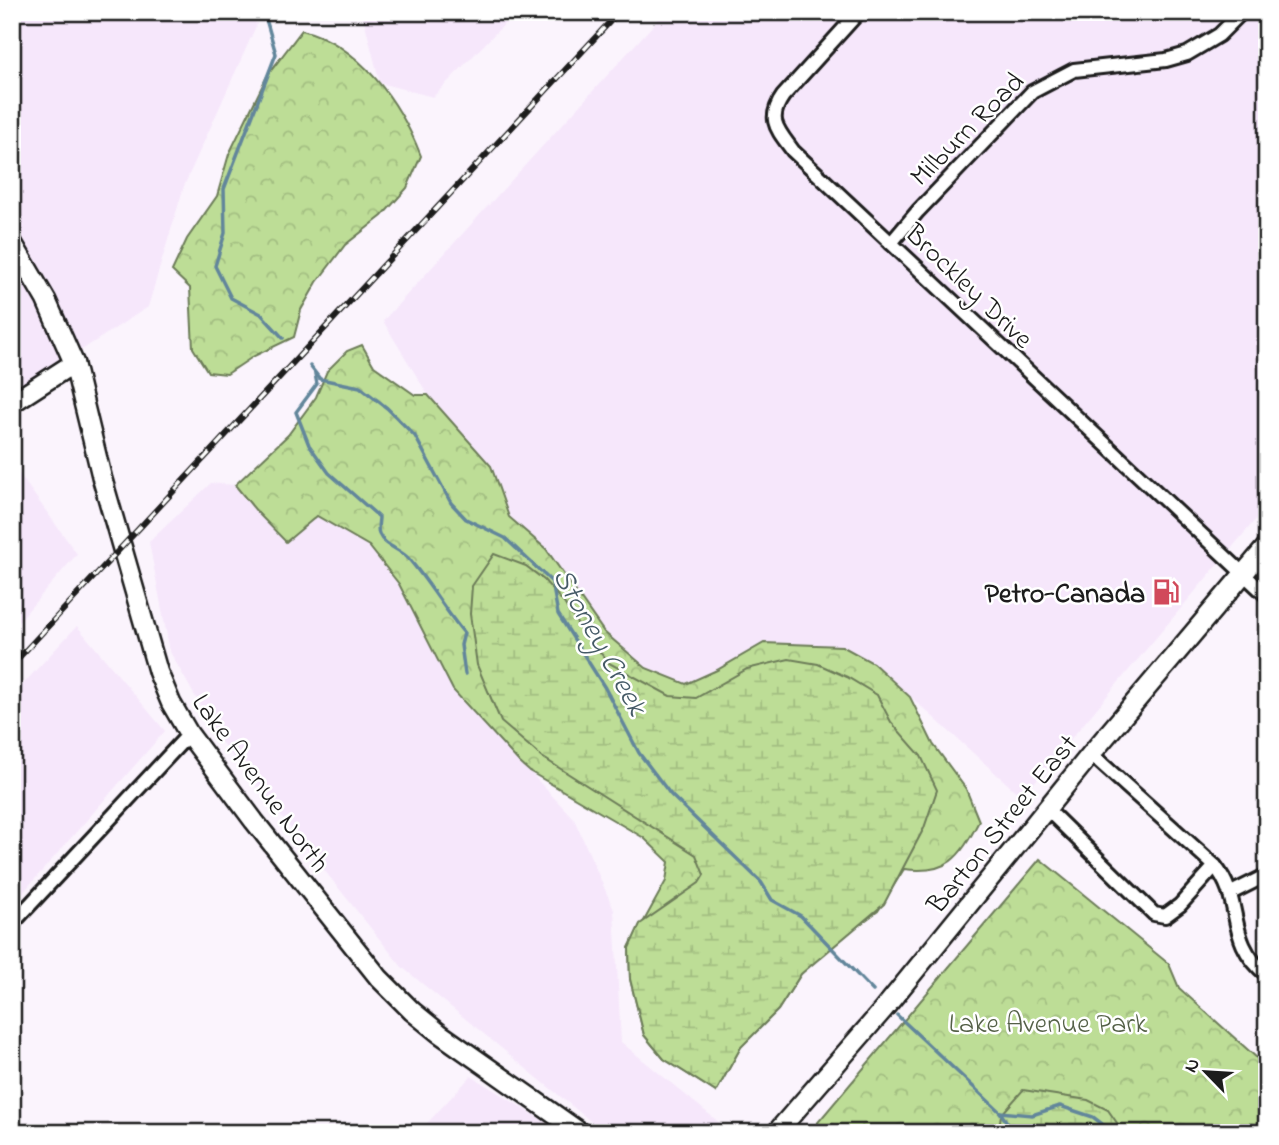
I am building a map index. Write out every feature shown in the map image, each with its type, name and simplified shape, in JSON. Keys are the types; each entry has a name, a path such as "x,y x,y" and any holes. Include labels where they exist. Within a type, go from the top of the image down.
{"street":[{"name":"Brockley Drive","path":"859,12 777,104 775,126 793,151 1267,596"},
{"name":"Milburn Road","path":"891,243 918,211 1032,92 1073,70 1166,60 1187,54 1220,35 1242,12"},
{"name":"Lake Avenue North","path":"12,242 46,300 74,363 105,490 158,672 171,704 189,734 254,821 379,978 439,1033 581,1133"},
{"path":"12,403 74,363"},
{"name":"Barton Street East","path":"776,1133 883,1010 1091,754 1267,546"},
{"path":"12,924 189,734"},
{"path":"1091,754 1225,879 1231,893 1237,933 1248,957 1267,975"},
{"path":"1047,810 1154,914 1165,916 1180,905 1214,866"},
{"path":"1231,893 1267,876"}],"shaded area":[{"path":"12,12 247,12 257,24 184,186 148,307 12,395"},
{"path":"362,12 516,12 433,97 380,83"},
{"path":"665,12 1267,12 1267,506 1022,797 873,663 717,670 686,684 646,668 604,632 546,549 509,517 491,466 428,395 383,321"},
{"path":"12,464 77,554 12,629"},
{"path":"211,483 235,485 286,542 317,516 369,546 399,584 453,690 574,819 614,910 621,1042 732,1133 605,1133 402,967 221,742 170,652 149,542"},
{"path":"77,626 165,731 12,905 12,696"},
{"path":"471,1076 563,1133 418,1133"}],"green space":[{"path":"302,30 342,48 360,62 402,116 421,156 407,188 382,216 345,245 317,282 301,310 294,337 254,356 227,374 208,372 193,348 190,288 172,271 187,239 217,196 229,154 267,76"},
{"path":"362,345 374,366 415,395 428,395 491,466 509,517 546,549 604,632 646,668 686,684 764,643 842,646 873,663 910,697 933,744 966,789 979,821 958,854 942,866 919,870 904,869 878,911 825,950 801,974 778,1010 741,1047 716,1092 664,1059 644,1035 630,979 629,948 666,881 669,862 644,838 529,771 520,763 453,690 399,584 369,546 317,516 286,542 235,485 288,435 316,397 327,371 347,351"},
{"path":"494,554 526,566 544,580 609,663 670,696 696,698 747,669 789,659 818,664 847,677 877,695 891,722 921,756 937,790 924,828 884,904 801,974 778,1010 741,1047 716,1092 664,1059 644,1035 630,979 629,948 640,924 699,883 704,875 696,855 542,757 501,722 477,665 470,614 472,586"},
{"name":"Lake Avenue Park","path":"1040,859 1169,964 1179,988 1267,1067 1267,1133 809,1133"},
{"path":"1023,1090 1088,1100 1108,1110 1124,1133 998,1133 1001,1115"}],"waterway":[{"name":"Stoney Creek","path":"264,12 276,54 224,189 225,233 215,266 231,298 261,314 283,338"},
{"name":"Stoney Creek","path":"310,366 320,379 360,387 387,408 415,436 451,503 466,519 505,538 552,582 558,614 605,688 639,753 671,795 761,882 772,900 801,916 873,991"},
{"path":"315,374 317,384 296,412 309,445 329,473 379,517 378,530 381,538 408,558 464,633 461,645 465,674"},
{"name":"Stoney Creek","path":"897,1015 1000,1112 1014,1133"},
{"name":"Stoney Creek","path":"1000,1112 1032,1115 1060,1106 1093,1117 1114,1133"}],"railway":[{"path":"12,665 619,12"}],"place":[{"name":"Petro-Canada","path":"1166,592"}]}
